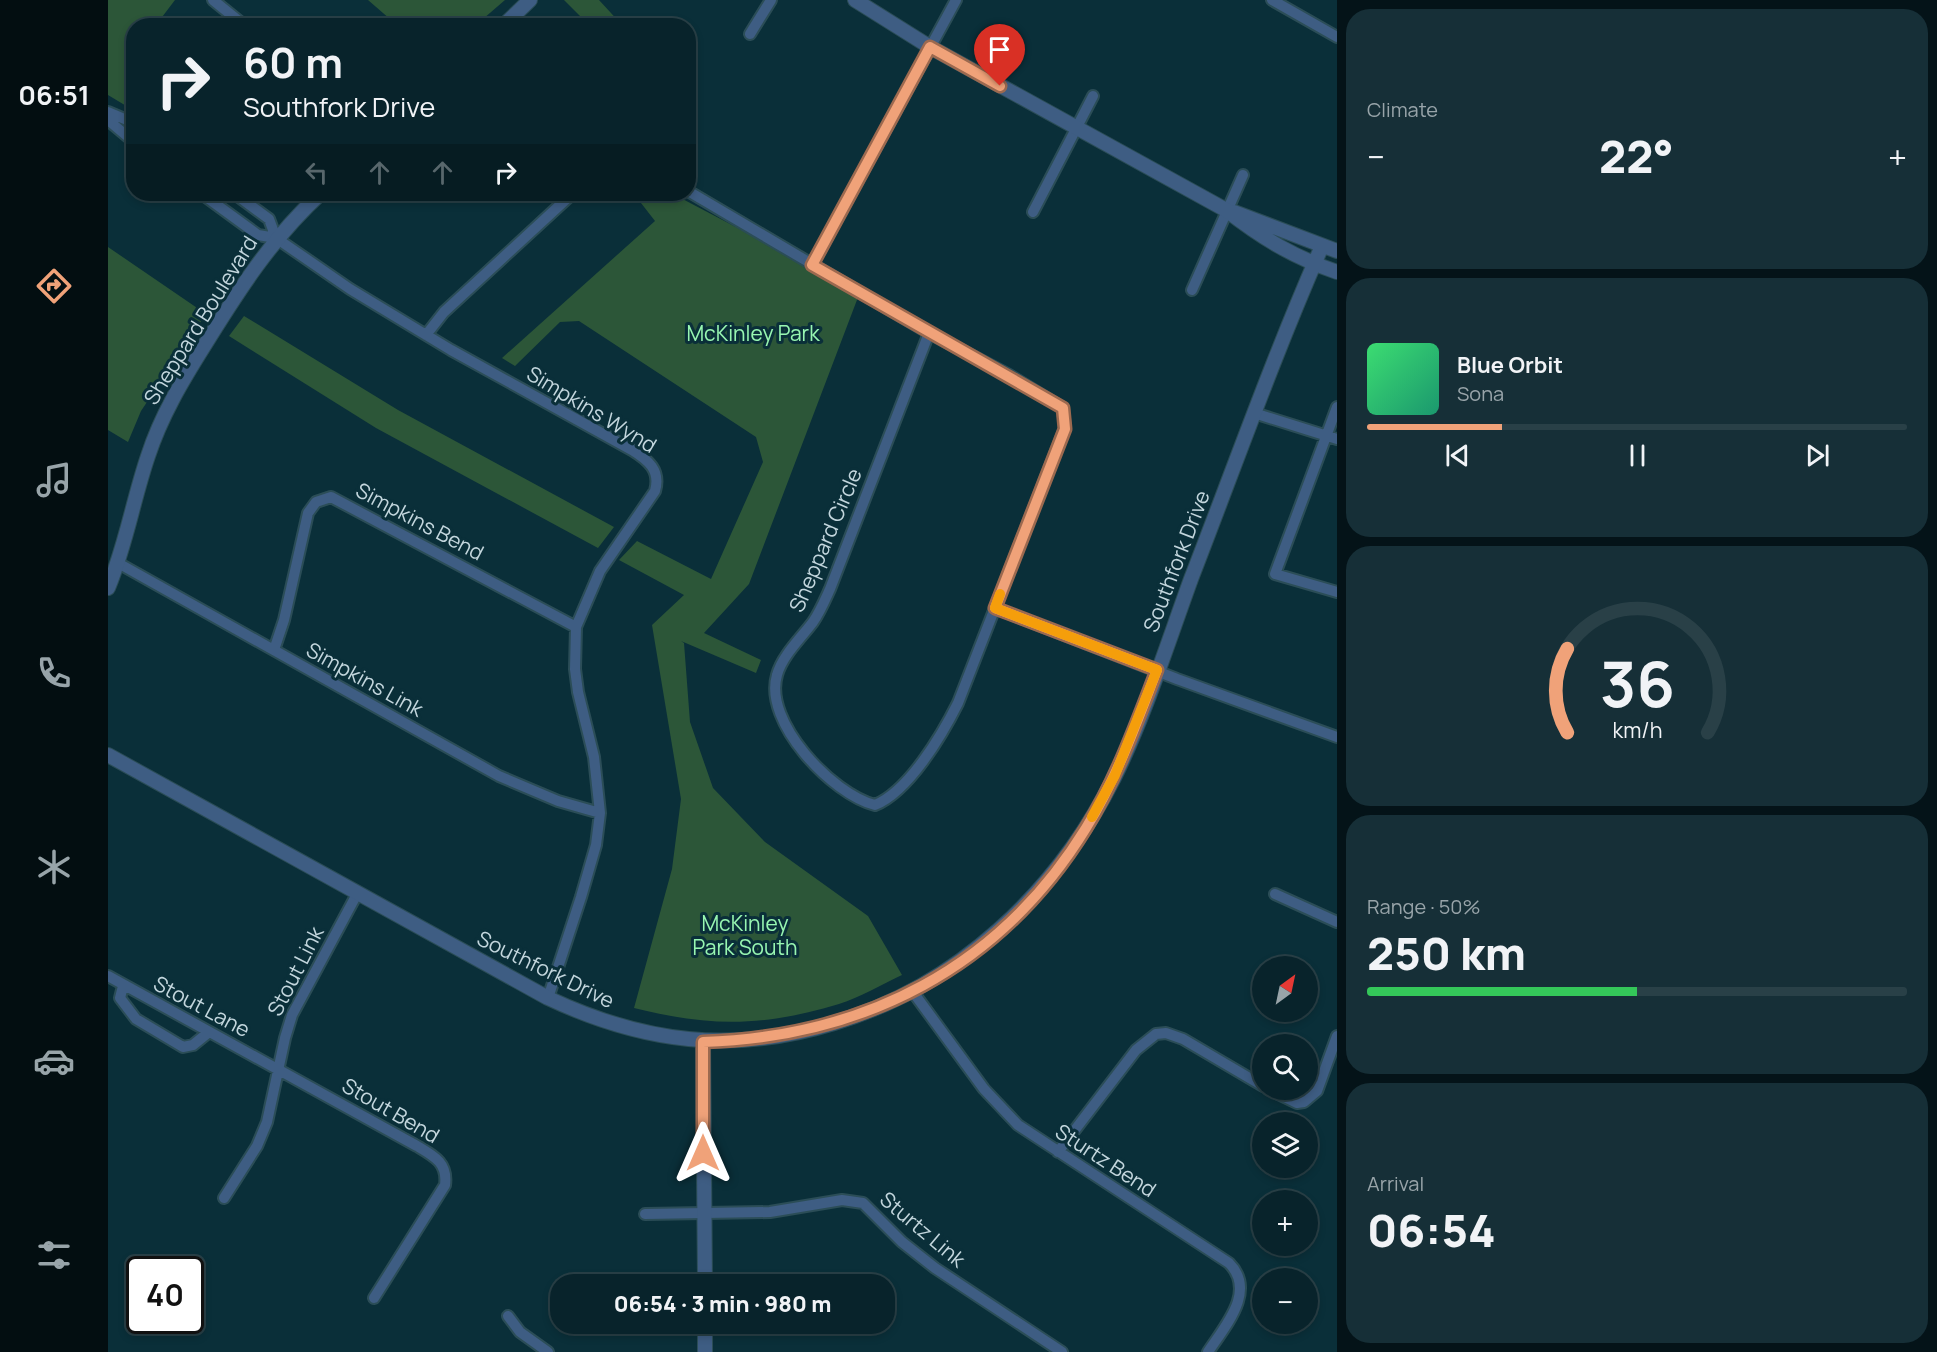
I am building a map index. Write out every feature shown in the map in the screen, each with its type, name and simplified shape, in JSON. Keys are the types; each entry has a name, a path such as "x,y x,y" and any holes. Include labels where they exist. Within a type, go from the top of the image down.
{"street":[{"path":"213,0 235,18"},
{"path":"511,18 530,0"},
{"path":"750,34 771,0"},
{"path":"855,0 930,47 1226,210 1266,241 1314,264 1337,272"},
{"path":"812,265 956,0"},
{"path":"1272,0 1337,37"},
{"path":"1033,212 1094,96"},
{"path":"108,112 126,120"},
{"path":"108,120 126,135"},
{"path":"1192,290 1243,175"},
{"name":"Sheppard Circle","path":"696,196 929,333 1054,402 1063,408 1066,418 1065,429 949,720 928,753 895,794 875,805 866,803 825,778 809,761 785,721 778,703 776,678 784,661 814,620 830,589 929,333"},
{"path":"212,201 258,235 276,238 269,219 245,201"},
{"name":"Sheppard Boulevard","path":"108,588 118,563 148,456 165,412 225,312 276,238 313,201"},
{"path":"426,335 444,312 564,201"},
{"path":"1226,210 1258,219 1337,250"},
{"name":"Simpkins Wynd","path":"276,238 340,282 426,335 632,450 653,466 658,482 655,491 600,571 576,627 576,680 594,757 600,813 596,845 548,998"},
{"name":"Southfork Drive","path":"108,755 357,894 548,998 590,1018 624,1029 703,1042 739,1041 817,1028 877,1009 934,980 999,931 1022,909 1066,858 1115,775 1254,413 1322,246"},
{"path":"1337,407 1324,436 1275,574 1337,592"},
{"path":"1254,413 1337,439"},
{"name":"Simpkins Bend","path":"274,650 284,620 308,513 316,502 331,497 576,627"},
{"name":"Simpkins Link","path":"118,563 499,776 558,801 600,813"},
{"path":"995,608 1337,736"},
{"name":"Stout Link","path":"224,1198 265,1128 292,1015 357,894"},
{"path":"1275,894 1337,922"},
{"name":"Stout Lane","path":"108,976 278,1069"},
{"path":"123,986 120,998 130,1013 183,1047 193,1045 209,1032"},
{"name":"Sturtz Bend","path":"913,992 996,1103 1018,1125 1238,1271 1241,1282 1238,1304 1208,1352"},
{"path":"1058,1152 1136,1050 1156,1034 1166,1033 1183,1039 1252,1080"},
{"path":"1318,1088 1337,1036"},
{"path":"703,1042 705,1274"},
{"name":"Stout Bend","path":"278,1069 434,1156 445,1169 445,1185 440,1195 374,1298"},
{"path":"1291,1100 1297,1103 1305,1100"},
{"name":"Sturtz Link","path":"645,1214 770,1212 842,1200 863,1203 902,1242 935,1268 1062,1352"},
{"path":"508,1316 520,1332 548,1352"},
{"path":"705,1334 705,1352"}],"green space":[{"path":"108,0 175,0 161,18 126,18 126,106 108,95"},
{"path":"368,0 505,0 484,18 389,18"},
{"path":"564,0 599,0 616,18 582,18"},
{"path":"639,201 686,201 860,292 749,584 704,633 761,660 756,673 681,641 684,643 690,722 713,788 765,842 868,916 902,975 839,1004 786,1017 736,1022 712,1021 687,1019 634,1008 672,869 681,799 652,625 684,595 619,560 637,541 711,579 763,462 756,437 579,321 560,322 515,366 502,358 655,221"},
{"path":"108,247 206,314 141,411 128,442 108,430"},
{"path":"244,316 398,410 614,527 598,548 376,428 229,336"}],"slow traffic":[{"path":"1000,594 995,608 1157,670 1127,749 1102,802 1092,817"}],"route":[{"path":"703,1153 703,1042 739,1041 782,1035 817,1028 877,1009 899,1000 934,980 999,931 1022,909 1066,858 1102,802 1127,749 1157,670 995,608 1065,429 1066,418 1063,408 812,265 930,47 1000,86"}],"park label":[{"name":"McKinley Park","path":"753,333"},
{"name":"McKinley Park South","path":"745,935"}]}
